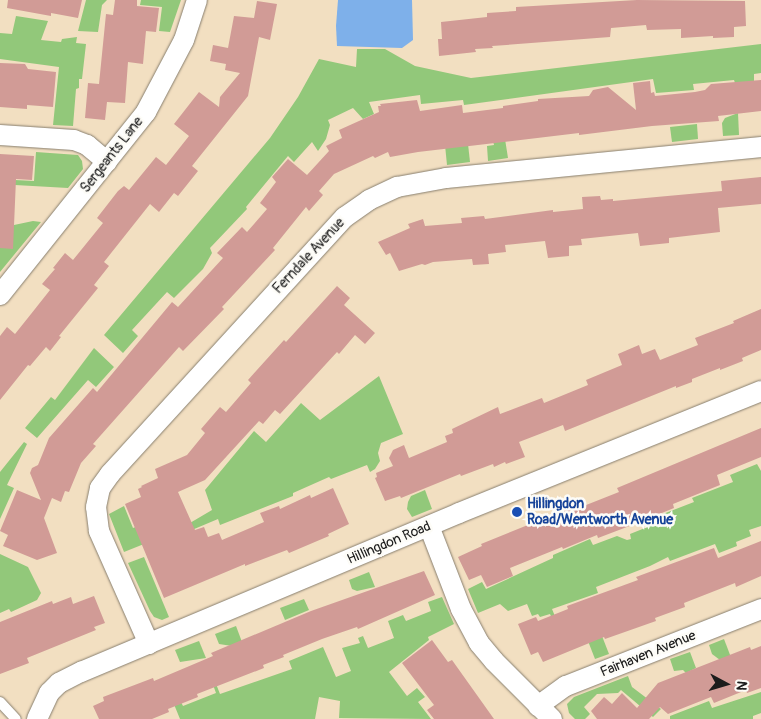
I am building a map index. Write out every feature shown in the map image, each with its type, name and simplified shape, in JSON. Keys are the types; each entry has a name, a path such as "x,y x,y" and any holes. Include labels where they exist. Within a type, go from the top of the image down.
{"street":[{"name":"Sergeants Lane","path":"0,295 146,112 184,40 197,0"},
{"path":"0,135 74,140 87,145 108,162"},
{"name":"Ferndale Avenue","path":"149,644 99,530 96,507 100,488 110,474 345,217 369,200 398,187 436,180 761,147"},
{"name":"Hillingdon Road","path":"37,719 49,693 59,683 430,526 761,391"},
{"path":"430,526 461,609 479,643 486,653 545,712"},
{"name":"Fairhaven Avenue","path":"545,712 566,686 761,609"}],"lane":[{"path":"0,702 16,719"}],"green space":[{"path":"86,0 107,0 102,5 98,32 78,31"},
{"path":"141,0 181,0 170,32 159,31 162,7 140,5"},
{"path":"16,16 48,21 41,40 61,42 62,39 77,37 76,43 86,44 82,79 79,79 79,88 76,89 73,126 53,125 59,67 0,59 0,33 12,34"},
{"path":"761,44 761,73 754,74 754,82 735,83 734,80 693,84 694,90 656,93 653,79 464,105 463,100 421,104 420,95 369,102 374,114 363,119 353,108 328,120 330,125 326,139 318,151 312,142 294,162 288,156 246,207 247,209 210,248 212,253 203,269 174,298 167,292 132,330 138,336 123,353 104,335 270,138 298,97 319,59 356,67 357,49 385,49 415,66 471,78"},
{"path":"738,113 739,135 723,136 722,123 725,118"},
{"path":"697,124 698,139 672,142 670,127"},
{"path":"467,135 470,162 447,165 445,145"},
{"path":"505,139 508,158 488,161 487,146 494,145 493,141"},
{"path":"36,152 78,155 82,161 83,169 68,188 15,185 15,180 34,181"},
{"path":"33,221 41,222 0,272 0,224 14,225"},
{"path":"94,348 114,367 96,387 88,380 37,438 25,428 51,397 55,400"},
{"path":"379,376 403,434 381,443 378,453 380,461 375,469 370,472 367,465 331,479 329,477 293,493 293,496 220,525 218,519 180,535 178,530 212,510 205,490 254,431 266,442 301,403 320,420"},
{"path":"24,442 27,444 7,485 14,488 0,519 0,472"},
{"path":"757,464 761,471 761,526 749,530 751,536 736,542 737,546 719,553 715,544 670,561 668,557 596,587 598,593 552,609 561,631 558,632 550,614 540,617 538,614 532,616 527,604 508,611 500,604 478,613 468,589 482,582 486,589 553,558 553,555 590,539 593,545 617,536 627,540 631,539 630,534 665,520 663,514 694,502 692,498 733,482 730,475"},
{"path":"425,490 432,509 412,517 407,509 408,502 411,496"},
{"path":"124,506 133,528 146,523 154,540 124,552 109,514"},
{"path":"0,554 28,567 41,593 37,600 11,612 9,609 0,613"},
{"path":"144,557 169,617 162,620 154,617 150,611 128,563"},
{"path":"369,572 375,587 357,591 352,589 349,580"},
{"path":"442,597 454,624 428,637 429,640 389,672 407,696 417,688 425,697 418,702 431,719 339,718 340,701 319,697 315,719 180,719 171,697 177,694 183,706 216,693 205,663 207,661 220,694 292,669 289,661 323,647 336,677 351,671 342,648 360,643 358,638 363,636 368,648 394,638 388,621 403,615 406,621 431,611 428,602"},
{"path":"304,599 309,610 285,620 280,608"},
{"path":"236,626 242,642 232,646 219,644 215,634"},
{"path":"602,636 609,654 595,659 588,641"},
{"path":"724,639 732,660 720,660 712,654 709,645"},
{"path":"199,641 206,658 180,662 175,650"},
{"path":"690,652 696,668 686,673 683,670 674,671 670,659"},
{"path":"628,676 632,687 661,709 653,717 621,690 618,693 597,694 584,707 590,714 585,719 575,719 569,713 567,704 574,697"},
{"path":"761,692 761,713 753,716 753,719 670,719 670,716 709,701 712,708"}],"water":[{"path":"338,0 412,0 413,40 402,48 337,46"}],"building":[{"path":"8,0 82,0 78,18 51,13 51,16 7,8"},
{"path":"115,0 137,0 137,6 159,8 156,32 146,31 143,64 128,62 125,103 107,102 105,120 85,118 88,83 99,84 106,14 113,15"},
{"path":"637,0 745,1 746,26 734,27 734,37 713,38 713,36 681,38 681,29 647,30 646,25 611,28 610,37 492,46 493,48 475,49 476,52 439,56 438,39 442,39 441,22 487,17 487,13 516,11 516,7"},
{"path":"257,1 277,4 270,40 259,37 248,96 192,166 198,171 178,196 174,193 159,212 150,204 104,262 109,266 94,285 98,288 59,336 61,337 50,351 46,347 30,366 28,365 0,400 0,336 7,327 15,334 50,290 42,284 55,269 53,268 65,253 73,260 103,223 97,218 118,191 124,186 129,190 156,157 166,165 189,136 174,124 199,92 219,107 220,97 240,73 225,70 226,64 210,61 213,45 228,48 234,16 254,18"},
{"path":"0,63 25,64 28,69 56,72 53,107 27,105 27,109 0,107"},
{"path":"761,80 761,111 718,116 719,121 652,126 579,135 579,133 390,157 388,152 375,158 373,156 334,174 319,191 323,195 309,211 306,207 273,248 275,250 222,307 224,309 183,351 179,347 93,444 96,446 81,463 69,492 65,491 61,502 52,498 44,518 57,553 37,560 3,546 8,535 0,531 17,490 41,500 30,473 32,468 38,465 49,438 93,388 97,392 172,302 178,307 223,258 217,253 242,227 247,232 267,209 260,203 276,182 272,177 288,159 307,175 329,151 326,146 342,138 339,130 379,112 378,106 381,106 380,104 417,100 420,111 462,105 463,113 503,108 503,106 538,101 538,99 589,96 593,90 608,87 636,110 633,83 650,81 651,93 654,92 655,96 705,90 711,84"},
{"path":"0,154 34,156 32,180 16,179 13,249 0,248"},
{"path":"761,177 761,204 718,208 720,232 669,238 669,243 640,246 638,233 581,239 582,245 569,246 569,256 548,258 545,241 505,245 506,252 488,254 489,264 473,265 472,259 433,262 399,271 390,253 386,255 378,242 410,228 408,224 423,219 425,226 462,223 461,218 484,216 485,219 553,210 553,212 583,209 582,197 600,196 601,200 613,199 613,201 722,191 721,181"},
{"path":"337,286 350,298 344,305 375,333 365,344 355,335 280,414 275,410 263,424 259,421 205,480 178,492 195,530 204,527 208,537 219,533 222,540 264,522 260,513 279,506 280,509 310,495 311,498 333,488 349,524 328,534 329,536 289,553 287,550 245,566 245,564 164,598 125,504 141,497 138,489 158,478 155,469 187,455 205,433 201,429 220,407 226,412 251,383 248,380"},
{"path":"761,309 761,350 742,358 743,361 692,379 692,382 676,388 676,386 565,431 563,425 519,442 525,457 494,467 493,464 461,476 460,474 401,498 400,496 385,501 375,478 377,477 376,473 393,466 389,458 393,450 404,445 409,458 447,442 445,436 453,433 452,429 498,407 500,414 542,398 544,403 588,385 586,380 622,365 618,354 639,345 642,354 655,349 660,360 698,345 695,338 734,323 733,321"},
{"path":"761,428 761,457 717,475 720,485 673,504 674,508 598,538 597,535 510,568 513,576 487,587 481,575 469,580 458,557 482,546 481,544 570,508 571,511 619,492 617,488"},
{"path":"761,541 761,576 736,587 735,583 684,603 685,607 655,618 656,621 605,639 604,637 543,662 538,652 531,655 518,624 536,617 538,621 568,609 567,606 638,580 636,577 714,548 718,558"},
{"path":"424,571 435,595 358,629 357,627 322,639 283,655 284,657 263,665 264,668 197,694 198,697 168,709 169,712 152,719 99,719 93,706 104,701 103,697 153,678 154,681 213,656 211,653 311,611"},
{"path":"94,596 105,623 94,627 96,630 27,658 29,663 0,674 0,622 52,601 53,604 71,597 73,604"},
{"path":"432,640 448,662 452,660 494,719 434,719 427,710 434,705 402,663"},
{"path":"761,646 761,688 747,693 746,690 714,703 711,697 668,714 660,707 649,719 597,719 591,711 604,697 612,704 622,693 637,708 658,683 750,647 751,650"}],"place":[{"name":"Hillingdon Road/Wentworth Avenue","path":"517,512"}]}
